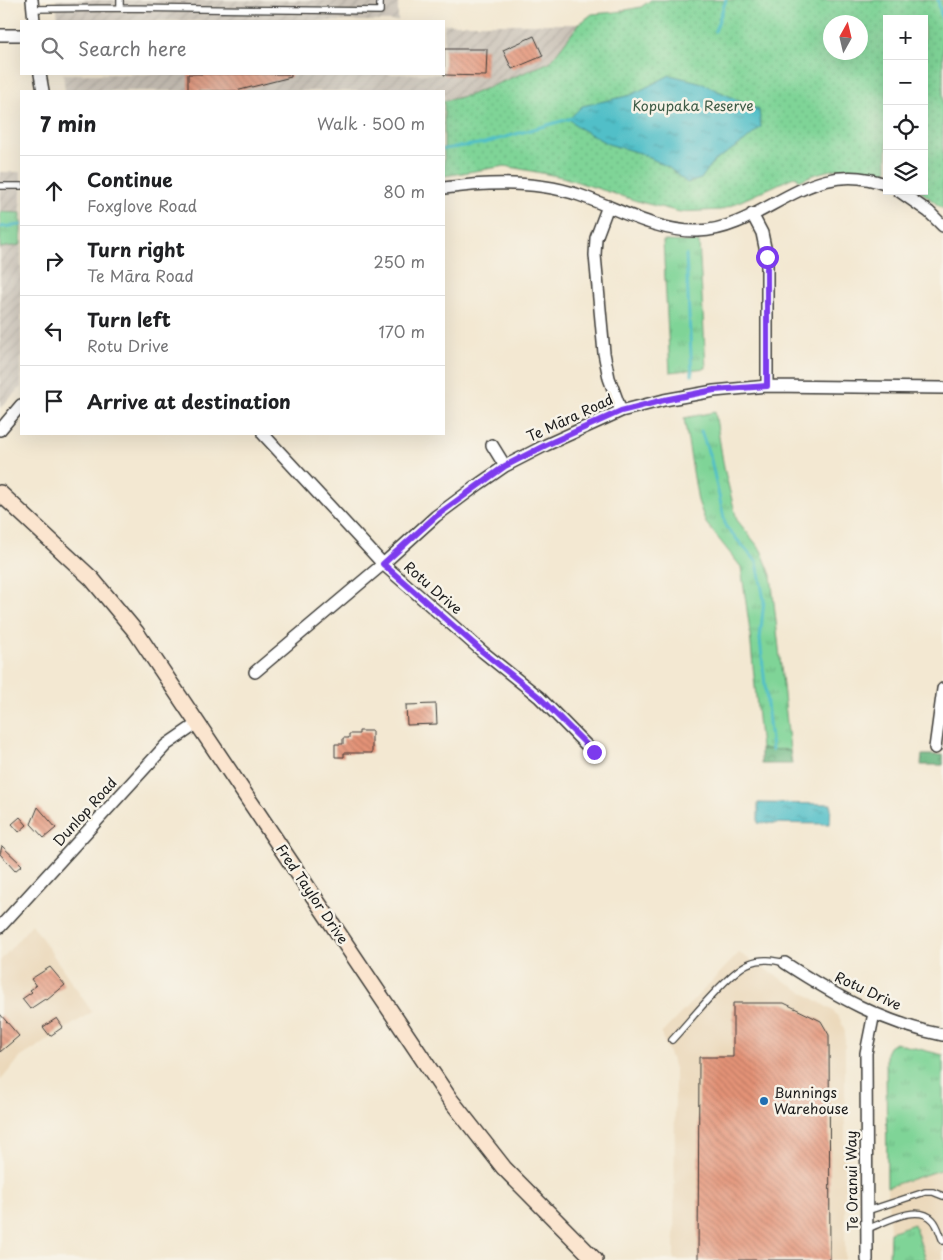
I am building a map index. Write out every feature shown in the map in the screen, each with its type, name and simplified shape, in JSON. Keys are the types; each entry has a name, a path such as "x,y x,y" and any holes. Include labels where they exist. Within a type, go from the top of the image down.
{"main road":[{"name":"Fred Taylor Drive","path":"0,492 72,559 136,632 450,1098 504,1168 595,1260"},
{"name":"Fred Taylor Drive","path":"0,501 34,524"}],"street":[{"path":"33,4 34,20"},
{"path":"0,35 20,35"},
{"path":"40,75 43,90"},
{"path":"445,188 491,183 521,185 577,194 670,229 699,231 720,227 824,181 849,177 883,184"},
{"path":"905,195 929,212 943,226"},
{"path":"608,206 596,238 595,255 604,353 621,411"},
{"path":"752,214 762,232 767,257 767,386"},
{"name":"Te Māra Road","path":"255,672 383,564 436,516 505,466 621,411 714,390 767,386 943,388"},
{"path":"0,430 20,405"},
{"name":"Rotu Drive","path":"264,435 383,564 483,652 539,697 594,752"},
{"path":"492,445 505,466"},
{"path":"935,748 943,690"},
{"name":"Dunlop Road","path":"0,927 166,745 198,723"},
{"name":"Rotu Drive","path":"785,963 822,986 874,1014 943,1035"},
{"name":"Te Oranui Way","path":"867,1260 866,1053 874,1014"}],"lane":[{"path":"120,0 120,8"},
{"path":"33,4 120,8 380,11 380,0"},
{"path":"0,186 20,186"},
{"path":"672,1040 735,973 750,963 770,959 785,963"},
{"path":"867,1211 925,1192 933,1192 943,1196"},
{"path":"867,1229 908,1214 918,1213 927,1215 935,1221 943,1241"}],"shaded area":[{"path":"56,0 398,0 398,20 58,20"},
{"path":"445,24 579,24 550,62 470,95 445,101 445,90 65,90 63,75 445,75"},
{"path":"0,172 20,172 20,213 0,212"},
{"path":"20,245 20,388 0,408 0,248"},
{"path":"32,924 92,1012 21,1057 0,1081 0,961"},
{"name":"Bunnings Warehouse","path":"739,953 832,1010 840,1019 845,1032 845,1260 674,1260 675,1068 661,1034"},
{"path":"943,1169 943,1260 926,1260 914,1224 890,1232 887,1187"}],"green space":[{"name":"Kopupaka Reserve","path":"651,0 943,0 943,209 925,195 928,195 928,15 883,15 883,172 853,168 821,172 799,181 796,176 721,210 680,212 640,202 562,177 505,166 445,176 445,101 470,95 550,62 579,24 592,14 641,7"},
{"path":"0,212 20,213 20,245 0,248"},
{"path":"663,241 699,242 706,368 670,372"},
{"path":"715,412 724,468 737,520 761,550 771,575 790,750 761,749 749,624 741,567 706,523 698,501 684,418"},
{"path":"761,749 790,750 792,764 761,764"},
{"path":"922,755 943,755 943,765 921,765"},
{"path":"895,1043 943,1055 943,1169 887,1187 886,1053 889,1047"},
{"path":"914,1224 926,1260 889,1260 890,1232"}],"water":[{"path":"670,75 699,82 759,110 761,127 745,141 713,162 701,179 687,183 668,167 640,153 608,144 579,128 569,119 582,106 631,95"},
{"path":"758,803 831,804 830,824 758,823"}],"building":[{"path":"534,36 543,56 512,69 503,50"},
{"path":"445,49 487,49 486,76 444,75"},
{"path":"188,75 291,75 291,77 240,90 188,90"},
{"path":"436,704 437,724 407,725 406,705"},
{"path":"359,731 372,731 372,753 344,753 344,757 335,757 335,744 343,744 343,738 349,738 349,734 359,734"},
{"path":"38,807 56,828 44,838 31,824"},
{"path":"20,817 27,825 19,832 12,824"},
{"path":"2,846 22,865 15,871 0,854"},
{"path":"50,967 65,985 47,1000 45,999 30,1009 22,999 32,992 30,990 36,986 31,979"},
{"name":"Bunnings Warehouse","path":"733,1003 784,1003 821,1021 829,1035 830,1260 698,1260 699,1057 733,1057"},
{"path":"0,1014 19,1036 0,1052"},
{"path":"57,1018 63,1027 50,1036 43,1027"}],"waterway":[{"path":"715,31 726,0"},
{"path":"938,0 943,24"},
{"path":"445,149 485,143 572,118"},
{"path":"0,227 20,225"},
{"path":"686,255 692,375"},
{"path":"701,431 711,460 726,527 757,562 764,600 760,639 772,750"}],"place":[{"name":"Bunnings Warehouse","path":"764,1101"}],"route":[{"path":"594,752 539,697 483,652 383,564 436,516 478,484 505,466 546,445 621,411 714,390 767,386 767,257"}]}
